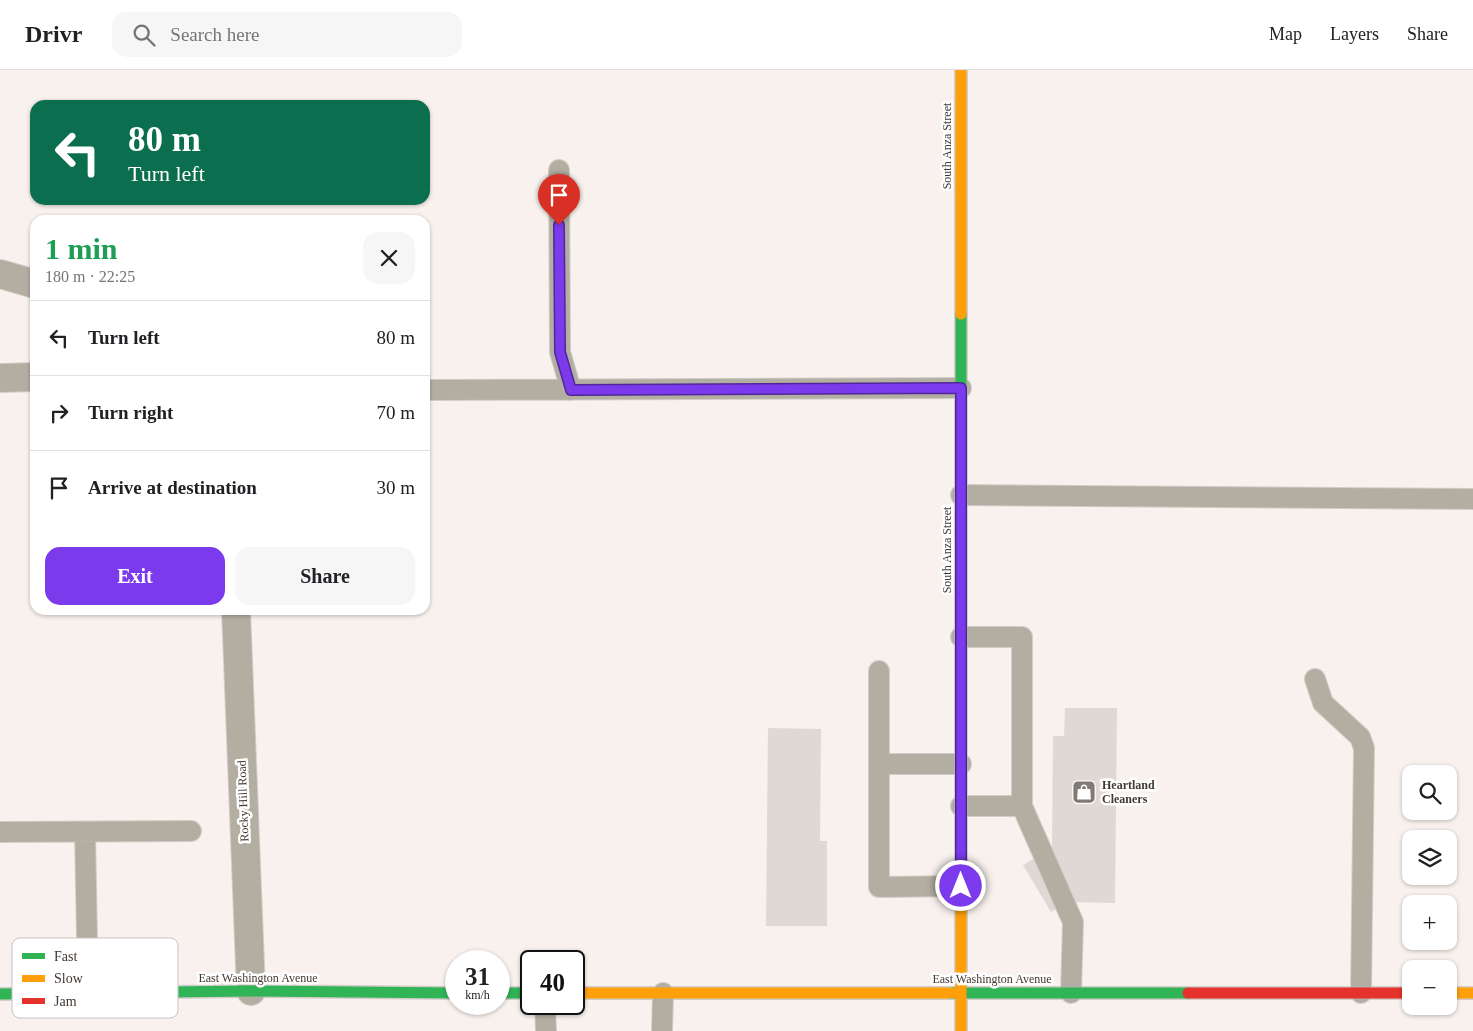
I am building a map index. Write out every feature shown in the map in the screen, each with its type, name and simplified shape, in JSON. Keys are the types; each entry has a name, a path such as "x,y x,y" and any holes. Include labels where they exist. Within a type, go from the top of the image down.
{"main road":[{"name":"South Anza Street","path":"961,70 961,1031"},
{"name":"East Washington Avenue","path":"178,992 445,993"},
{"name":"East Washington Avenue","path":"585,993 1402,993"},
{"path":"1457,993 1473,993"}],"street":[{"path":"0,274 30,283"},
{"path":"0,378 30,377"},
{"name":"Rocky Hill Road","path":"236,615 251,991"}],"lane":[{"path":"559,170 560,352 571,390"},
{"path":"430,390 961,388"},
{"path":"961,495 1473,499"},
{"path":"961,637 1022,637 1022,806 1073,922 1071,993"},
{"path":"880,671 880,887 961,886"},
{"path":"1316,679 1323,703 1360,737 1364,748 1361,993"},
{"path":"880,764 961,764"},
{"path":"961,806 1022,806"},
{"path":"0,832 191,832"},
{"path":"85,832 87,938"},
{"path":"662,1031 663,993"},
{"path":"545,1015 546,1031"}],"building":[{"name":"Heartland Cleaners","path":"1065,708 1117,708 1115,903 1069,902 1051,912 1023,865 1052,848 1053,736 1064,736"},
{"path":"768,728 821,729 820,841 827,841 827,926 766,926"}],"traffic: fast":[{"path":"961,314 961,745"},
{"path":"178,992 445,993"},
{"path":"510,993 520,993"},
{"path":"952,993 1188,993"},
{"path":"0,994 12,994"}],"traffic: slow":[{"path":"961,70 961,314"},
{"path":"961,745 961,1031"},
{"path":"585,993 952,993"},
{"path":"1457,993 1473,993"}],"traffic: jam":[{"path":"1188,993 1402,993"}],"place":[{"name":"Heartland Cleaners","path":"1084,792"}],"route":[{"path":"559,225 560,352 571,390 961,388 961,886"}]}
